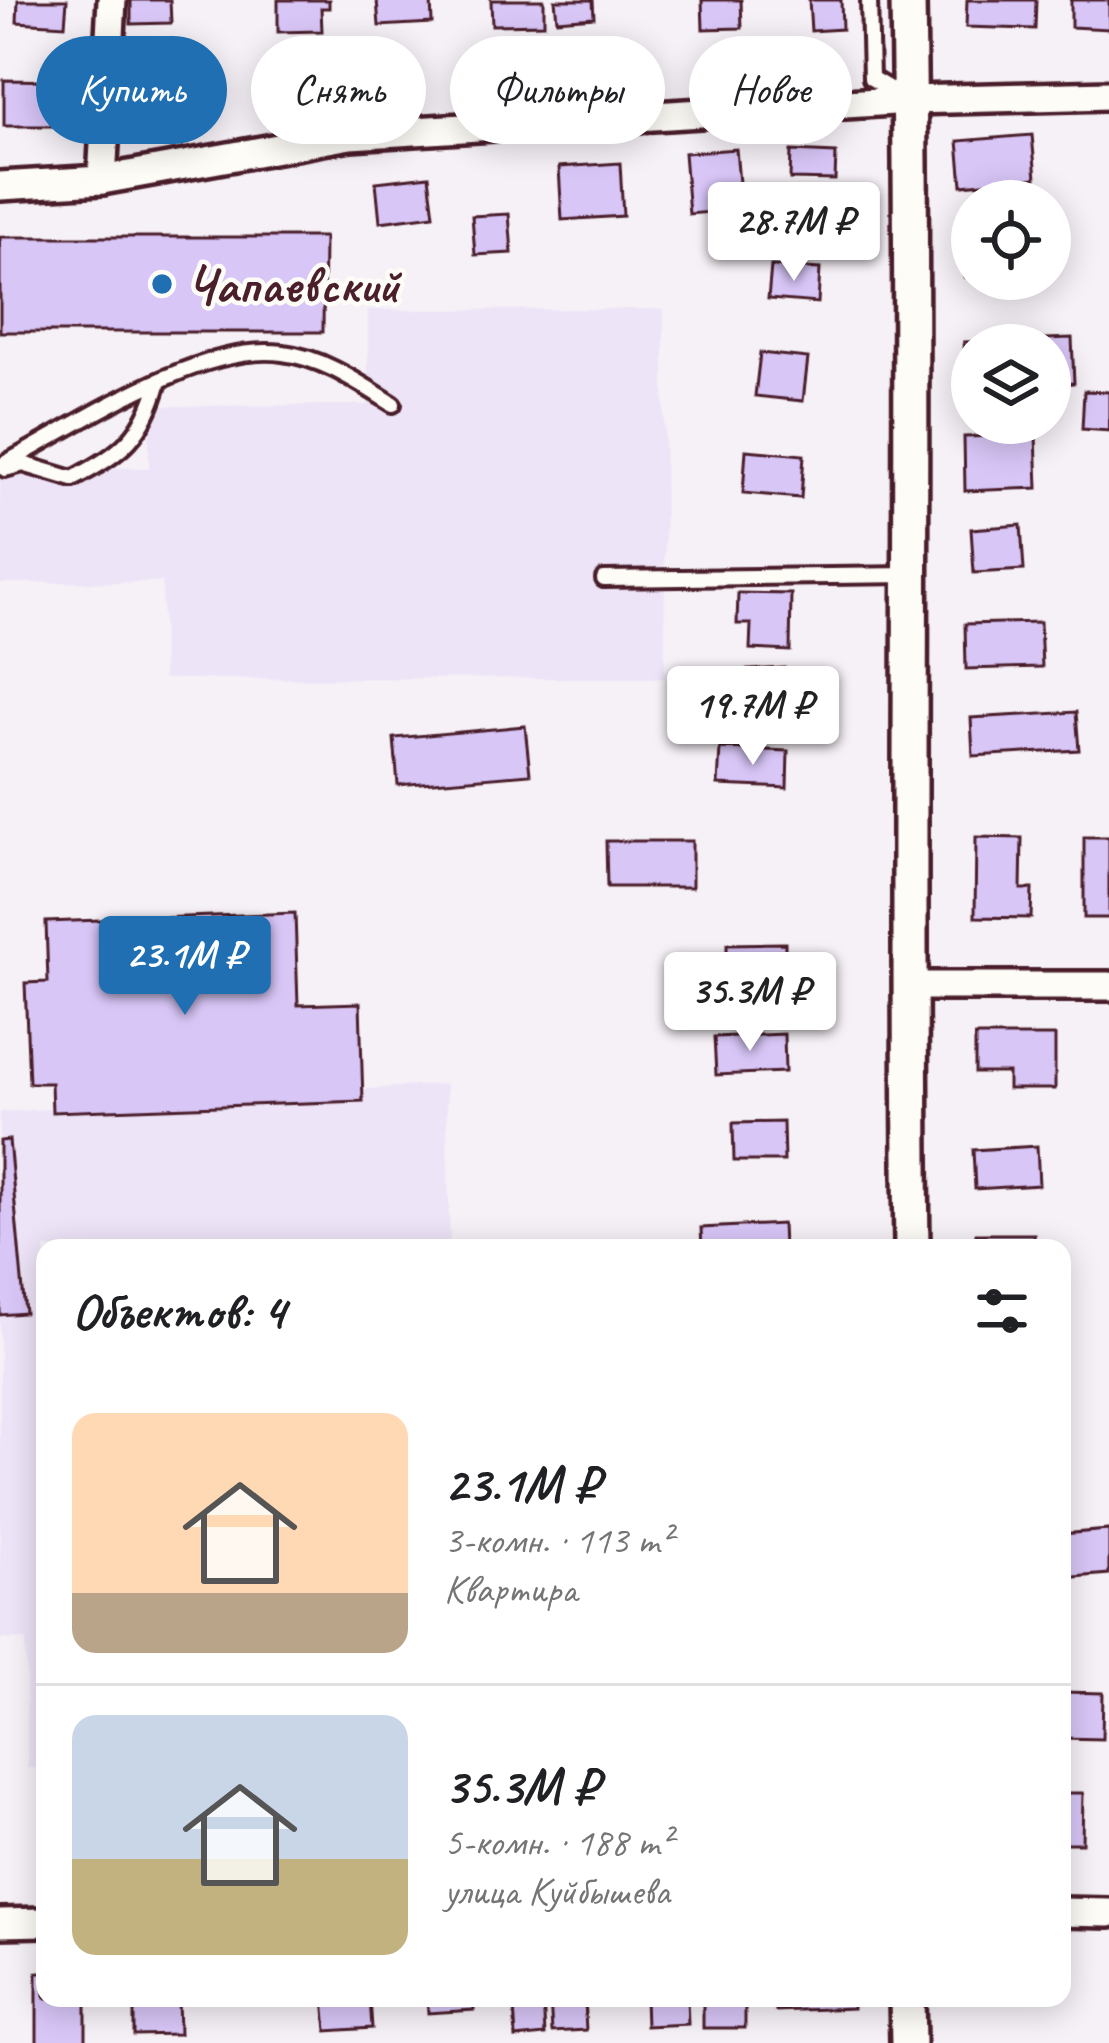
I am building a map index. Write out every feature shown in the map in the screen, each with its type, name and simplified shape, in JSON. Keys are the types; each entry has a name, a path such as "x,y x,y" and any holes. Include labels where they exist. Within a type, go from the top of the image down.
{"street":[{"path":"102,180 112,0"},
{"path":"908,0 914,575 908,986 912,1239"},
{"path":"0,186 102,180 350,135 910,100 1109,95"},
{"path":"908,986 1109,986"},
{"path":"1071,1912 1109,1913"},
{"path":"0,1923 36,1922"},
{"path":"908,2007 908,2043"}],"lane":[{"path":"869,0 871,78 910,100"},
{"path":"0,468 159,381 225,355 283,352 336,369 393,404"},
{"path":"0,468 23,464 73,479 95,467 132,442 150,414 159,381"},
{"path":"604,579 914,575"}],"shaded area":[{"path":"664,309 665,678 163,679 162,582 0,583 0,468 149,468 149,406 368,405 368,310"},
{"path":"446,1084 450,1239 36,1239 36,1768 27,1768 26,1640 0,1639 0,1112"}],"building":[{"path":"18,0 67,0 65,25 17,22"},
{"path":"131,0 170,0 171,23 131,24"},
{"path":"278,0 329,0 329,8 321,8 322,31 278,32"},
{"path":"377,0 431,0 432,23 379,26"},
{"path":"491,0 544,0 544,24 492,25"},
{"path":"555,0 593,0 594,17 557,20"},
{"path":"702,0 741,0 742,28 703,29"},
{"path":"809,0 841,0 842,29 811,31"},
{"path":"967,0 1036,0 1035,29 966,27"},
{"path":"1071,0 1109,0 1109,29 1071,27"},
{"path":"4,80 36,81 36,126 4,126"},
{"path":"1032,135 1036,178 962,180 958,141"},
{"path":"736,149 740,194 711,196 712,212 689,214 684,153"},
{"path":"791,151 836,153 835,180 790,179"},
{"path":"620,163 623,216 562,220 559,167"},
{"path":"429,176 434,215 380,222 376,182"},
{"path":"509,214 512,253 475,255 472,216"},
{"name":"Чапаевский","path":"0,237 324,237 323,332 0,332"},
{"path":"771,266 820,269 818,303 768,299"},
{"path":"1071,338 1074,383 1071,383"},
{"path":"760,353 808,358 803,401 755,396"},
{"path":"1084,391 1109,392 1109,431 1082,429"},
{"path":"964,444 1036,444 1038,488 965,491"},
{"path":"746,450 804,455 801,498 743,493"},
{"path":"1021,525 1024,570 974,573 971,529"},
{"path":"738,593 791,594 790,651 750,649 751,624 737,624"},
{"path":"1040,622 1042,667 966,669 965,624"},
{"path":"784,668 786,706 719,709 717,672"},
{"path":"1076,712 1079,750 973,756 971,718"},
{"path":"525,726 530,774 398,785 394,738"},
{"path":"720,748 788,751 787,788 718,785"},
{"path":"976,837 1022,838 1021,889 1032,889 1031,918 975,917"},
{"path":"1084,837 1109,837 1109,918 1084,918"},
{"path":"606,841 692,841 692,887 607,887"},
{"path":"295,913 298,1005 360,1003 363,1101 52,1112 51,1083 29,1083 25,983 48,982 46,922"},
{"path":"785,943 785,981 727,981 727,944"},
{"path":"784,1034 785,1072 716,1075 714,1037"},
{"path":"975,1036 1055,1036 1055,1089 1008,1089 1008,1073 975,1073"},
{"path":"783,1122 784,1161 734,1161 733,1123"},
{"path":"9,1140 25,1313 0,1315 0,1141"},
{"path":"1037,1146 1039,1185 975,1189 973,1150"},
{"path":"782,1224 783,1239 702,1239 701,1228"},
{"path":"976,1234 1034,1234 1034,1239 976,1239"},
{"path":"1109,1530 1109,1574 1071,1577 1071,1533"},
{"path":"1071,1692 1103,1693 1102,1739 1071,1738"},
{"path":"1071,1793 1083,1793 1082,1843 1071,1843"},
{"path":"37,2007 86,2007 86,2043 37,2043"},
{"path":"134,2007 178,2007 179,2034 134,2035"},
{"path":"325,2007 371,2007 372,2028 327,2031"},
{"path":"428,2007 474,2007 474,2010 428,2013"},
{"path":"514,2007 543,2007 545,2035 516,2038"},
{"path":"551,2007 585,2007 586,2030 552,2032"},
{"path":"645,2007 687,2007 688,2024 646,2026"},
{"path":"703,2007 745,2007 745,2028 703,2028"},
{"path":"776,2007 853,2007 853,2008 776,2011"}],"place":[{"name":"Чапаевский","path":"162,284"}]}
